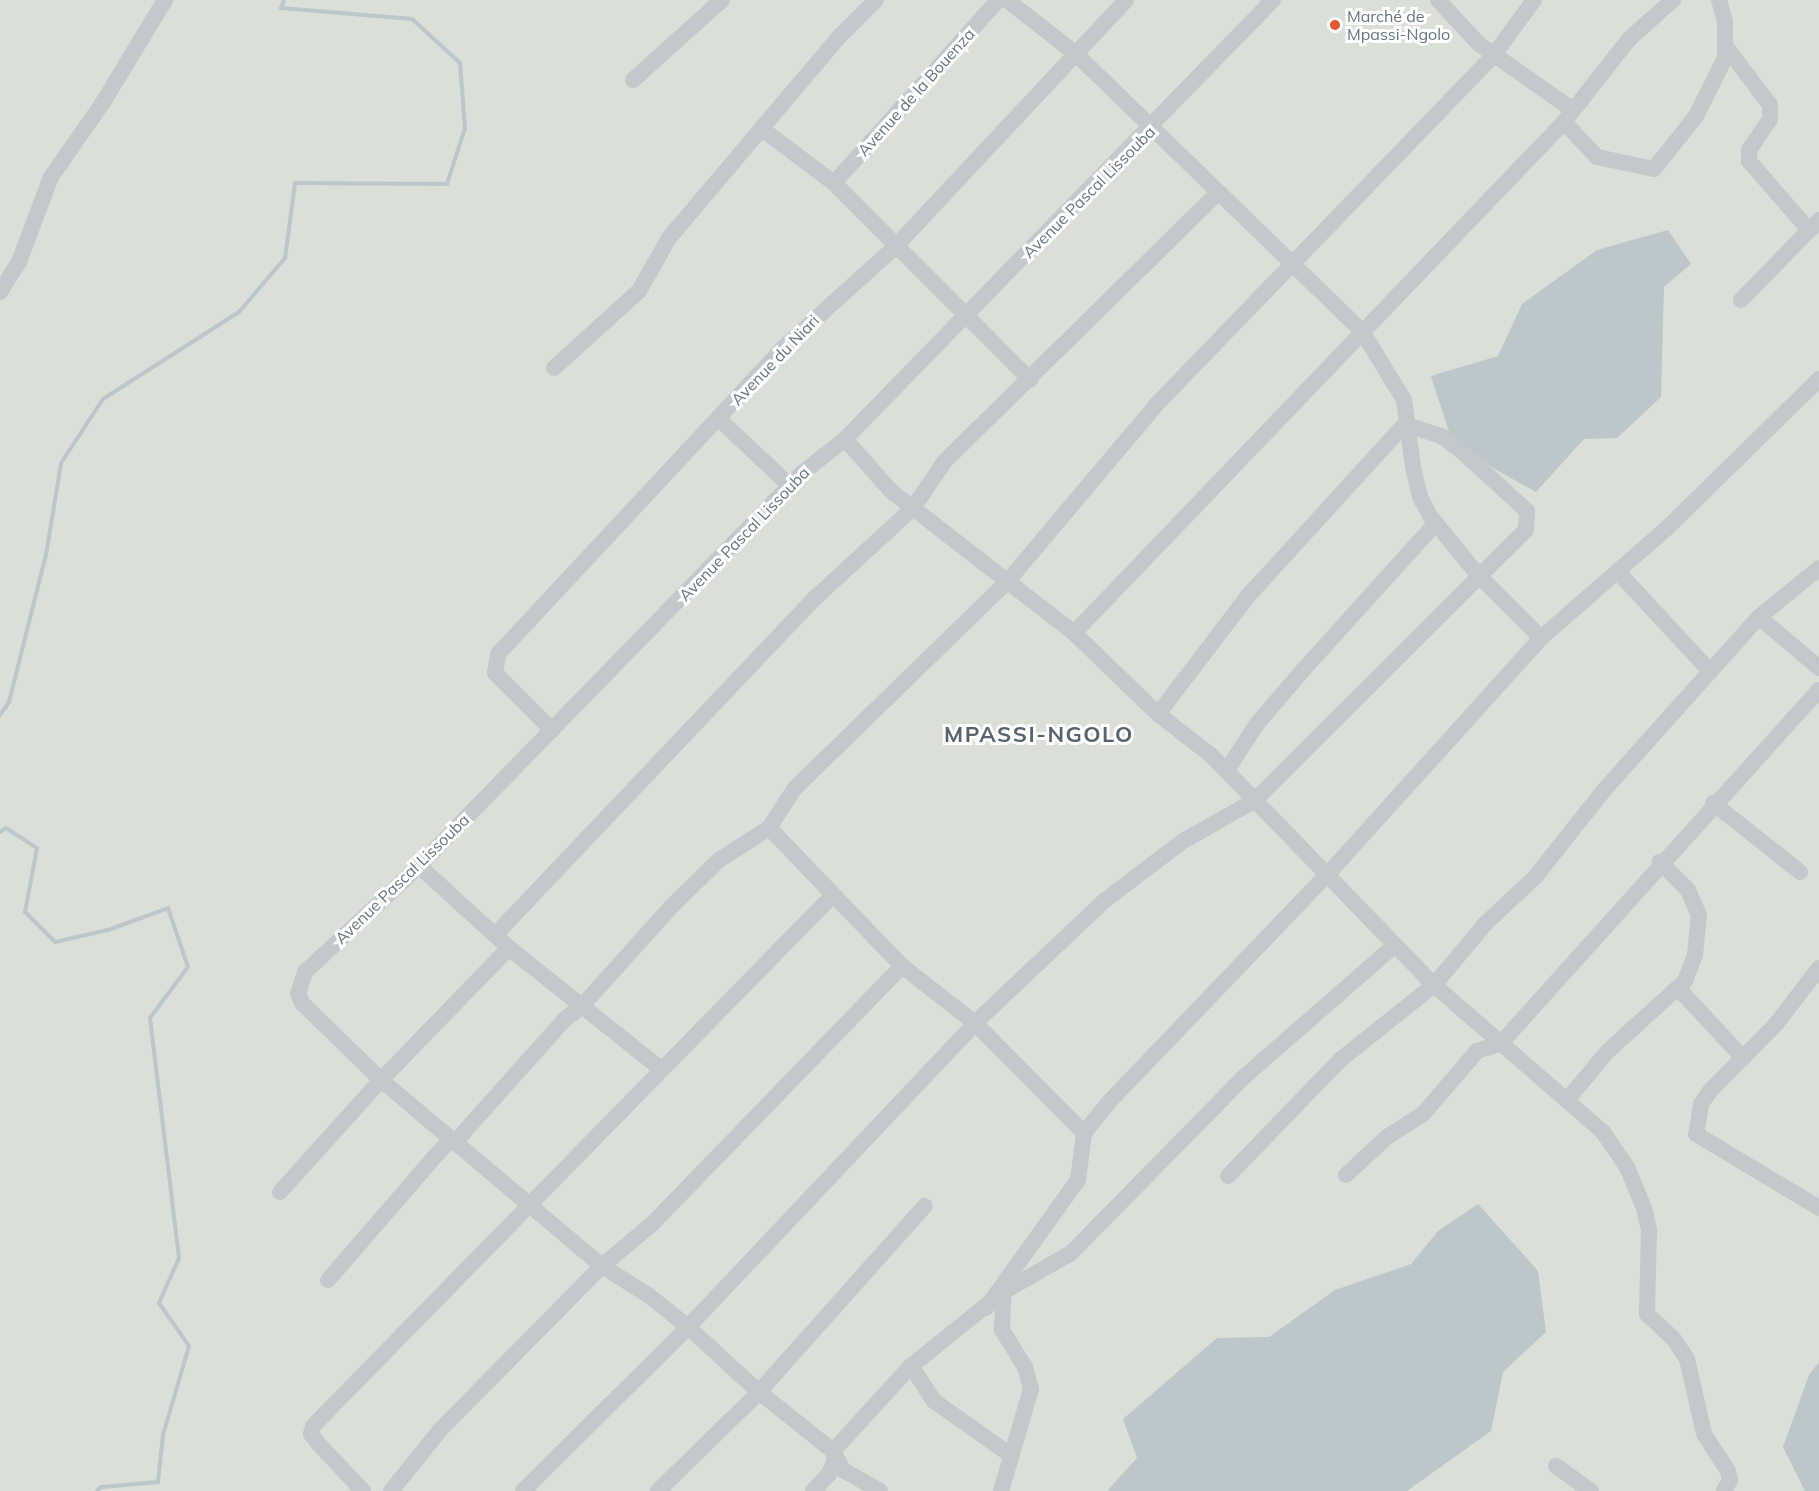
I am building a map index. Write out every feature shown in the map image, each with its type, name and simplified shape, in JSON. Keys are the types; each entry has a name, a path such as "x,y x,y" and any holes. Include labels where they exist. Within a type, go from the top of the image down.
{"street":[{"path":"0,292 19,262 51,177 102,104 165,0"},
{"path":"633,80 722,0"},
{"path":"554,368 639,291 669,238 840,36 876,0"},
{"name":"Avenue de la Bouenza","path":"834,183 998,0"},
{"path":"1007,0 1076,54 1218,193 1293,261 1362,331 1404,400 1405,424 1419,497 1436,523 1478,575 1541,638"},
{"name":"Avenue du Niari","path":"552,730 495,673 498,654 782,349 895,247 1126,0"},
{"name":"Avenue Pascal Lissouba","path":"381,1080 302,1003 298,994 305,972 419,866 789,486 845,439 1152,128 1273,0"},
{"path":"1438,0 1465,31 1568,116 1597,157 1654,169 1696,116 1727,48"},
{"path":"328,1280 438,1153 449,1142 456,1142 565,1019 581,1007 719,860 768,828 795,788 1007,582 1155,406 1494,55 1534,0"},
{"path":"1074,633 1568,116 1616,53 1673,0"},
{"path":"1719,0 1727,48 1770,105 1770,119 1749,150 1749,161 1814,225 1741,300"},
{"path":"762,129 834,183 895,247 1030,380"},
{"path":"495,935 814,599 913,508 945,460 1030,380 1218,193"},
{"path":"986,1308 1078,1180 1084,1133 1328,875 1541,638 1667,528 1819,379"},
{"path":"719,419 789,486"},
{"path":"523,1491 688,1327 975,1023 1104,901 1183,841 1254,801 1478,575 1526,530 1529,517 1441,436 1405,424"},
{"path":"1158,714 1247,597 1405,424"},
{"path":"845,439 873,474 913,508 941,526 1007,582 1074,633 1158,714 1227,770 1254,801 1434,985 1603,1132 1627,1167 1644,1208 1649,1230 1647,1314 1673,1338 1687,1359 1704,1434 1728,1471 1730,1480 1724,1491"},
{"path":"1227,770 1257,724 1436,523"},
{"path":"1228,1176 1340,1060 1434,985 1485,924 1535,877 1605,789 1759,617 1819,568"},
{"path":"1617,571 1710,671"},
{"path":"1759,617 1819,668"},
{"path":"1346,1175 1387,1137 1423,1114 1477,1051 1501,1043 1713,803 1819,690"},
{"path":"1713,803 1800,872"},
{"path":"768,828 902,966 975,1023 1084,1133"},
{"path":"1567,1100 1609,1050 1678,988 1695,955 1700,915 1688,890 1660,862"},
{"path":"419,866 509,948 660,1068"},
{"path":"363,1491 317,1442 311,1434 314,1426 531,1205 660,1068 832,896"},
{"path":"833,1451 911,1366 986,1308 1003,1292 1071,1253 1245,1076 1394,946"},
{"path":"280,1192 381,1080 509,948"},
{"path":"391,1491 440,1430 602,1266 653,1223 902,966"},
{"path":"1819,968 1776,1024 1701,1104 1696,1134 1819,1208"},
{"path":"1678,988 1743,1058"},
{"path":"381,1080 602,1266 648,1295 688,1327 759,1392 833,1451 843,1470 880,1491"},
{"path":"658,1491 759,1392 925,1206"},
{"path":"1001,1491 1031,1389 1025,1367 1002,1330 1003,1292"},
{"path":"911,1366 934,1401 1012,1455"},
{"path":"813,1491 829,1474 835,1460 833,1451"},
{"path":"1556,1466 1591,1491"}],"shaded area":[{"path":"0,0 1819,0 1819,1491 0,1491"},
{"path":"1668,230 1691,264 1664,287 1661,397 1617,438 1584,439 1536,492 1493,468 1451,438 1431,376 1498,356 1522,304 1597,250"},
{"path":"1478,1204 1538,1271 1546,1332 1503,1372 1491,1431 1407,1491 1107,1491 1137,1458 1123,1419 1217,1338 1269,1337 1335,1290 1411,1264 1438,1231"},
{"path":"1819,1362 1819,1491 1805,1491 1783,1447 1809,1375"}],"waterway":[{"path":"0,715 9,702 46,555 61,463 103,399 239,312 285,258 295,183 447,184 465,128 460,63 412,19 281,8 284,0"},
{"path":"0,832 6,828 37,848 25,912 55,942 108,930 168,908 188,967 150,1018 179,1258 159,1303 189,1346 163,1435 158,1482 101,1487 97,1491"}],"place":[{"name":"Marché de Mpassi-Ngolo","path":"1335,25"}],"district":[{"name":"MPASSI-NGOLO","path":"1039,735"}]}
